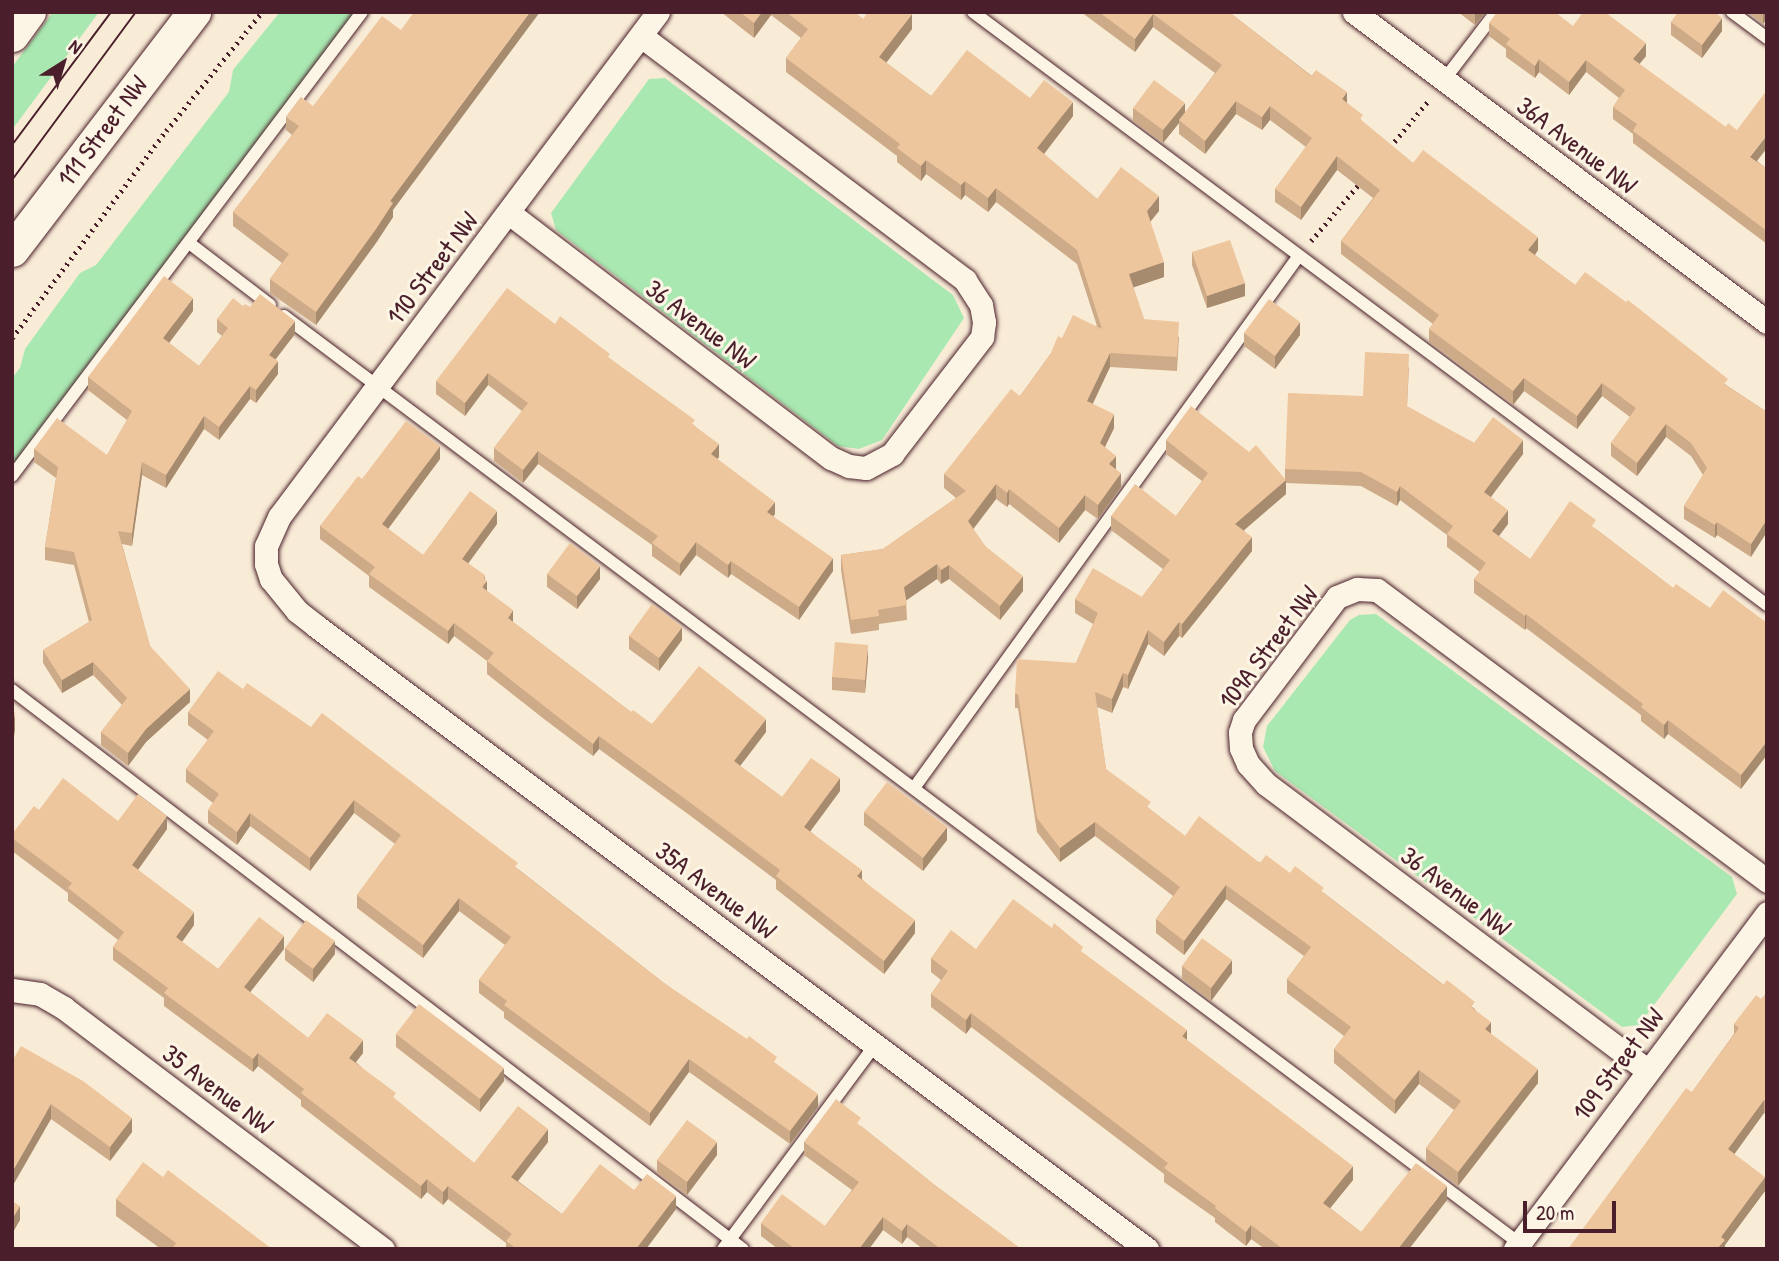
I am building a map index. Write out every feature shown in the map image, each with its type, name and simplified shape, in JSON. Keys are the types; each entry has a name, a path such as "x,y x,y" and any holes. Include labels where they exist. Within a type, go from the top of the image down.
{"main road":[{"path":"12,35 29,12"},
{"name":"111 Street NW","path":"12,250 194,12"}],"street":[{"name":"110 Street NW","path":"266,564 266,545 279,517 658,12"},
{"name":"36A Avenue NW","path":"1354,12 1767,322"},
{"name":"36 Avenue NW","path":"509,213 831,458 849,467 866,468 892,454 982,337 984,322 981,305 965,279 641,36"},
{"name":"35A Avenue NW","path":"266,564 284,596 316,626 1147,1249"},
{"name":"109A Street NW","path":"1241,748 1240,732 1244,720 1326,608 1337,597 1367,588 1389,597 1767,881"},
{"name":"36 Avenue NW","path":"1241,748 1248,764 1266,784 1647,1070"},
{"name":"109 Street NW","path":"1520,1247 1647,1070 1767,913"},
{"name":"35 Avenue NW","path":"12,990 40,994 64,1008 383,1249"}],"lane":[{"path":"12,476 362,12"},
{"path":"972,12 1767,605"},
{"path":"1444,80 1496,12"},
{"path":"1732,12 1767,38"},
{"path":"189,243 1520,1247"},
{"path":"914,788 1298,257"},
{"path":"12,690 726,1244 743,1249"},
{"path":"726,1244 875,1045"}],"path":[{"path":"12,338 166,131 262,12"},
{"path":"1385,152 1444,80"},
{"path":"1298,257 1368,173"}],"green space":[{"path":"53,12 99,12 12,130 12,67"},
{"path":"280,12 355,12 12,468 12,378 20,368 25,349 80,273 96,265 229,92 233,70"},
{"path":"665,78 953,295 964,318 882,440 859,449 838,446 556,230 551,213 649,79"},
{"path":"1376,614 1732,877 1737,894 1639,1025 1622,1027 1275,771 1263,747 1267,726 1350,620 1359,615"}],"building":[{"path":"414,12 530,12 390,201 393,203 376,229 316,312 270,279 289,254 233,212 299,126 286,117 301,97 313,106 382,16 401,30"},
{"path":"740,12 762,12 754,23"},
{"path":"786,12 854,12 863,19 868,12 910,12 912,14 879,57 931,96 967,50 1030,98 1044,80 1073,102 1037,148 1097,199 1121,167 1159,196 1147,211 1164,262 1129,274 1144,319 1179,322 1177,357 1110,353 1087,401 1114,414 1100,443 1116,456 1109,464 1121,473 1098,505 1085,495 1059,528 1009,489 1007,493 996,484 968,521 985,546 1023,576 1000,606 949,565 941,570 937,564 904,587 907,605 878,610 879,616 851,620 841,555 883,549 966,491 944,474 1011,389 1020,396 1050,355 1058,336 1062,338 1073,315 1102,329 1077,250 996,188 988,198 965,181 961,185 926,160 921,166 897,148 900,144 786,58 808,29"},
{"path":"1099,12 1229,12 1311,76 1316,70 1347,92 1342,99 1363,115 1360,119 1413,163 1423,150 1538,237 1528,250 1575,285 1585,272 1626,302 1628,300 1728,379 1724,384 1767,412 1767,519 1751,544 1717,522 1715,525 1684,506 1707,468 1691,443 1666,424 1637,463 1611,443 1636,408 1602,383 1577,416 1524,378 1513,391 1429,329 1439,315 1341,241 1380,190 1337,156 1301,207 1275,189 1312,138 1270,106 1262,117 1236,101 1205,141 1179,120 1222,65 1153,14 1135,39"},
{"path":"1497,12 1555,12 1573,26 1583,12 1605,12 1646,43 1633,59 1726,127 1728,123 1737,130 1767,90 1767,135 1750,157 1767,169 1767,231 1633,131 1637,124 1613,107 1625,90 1586,60 1569,82 1539,59 1535,66 1506,44 1510,39 1489,23"},
{"path":"1678,12 1715,12 1722,18 1702,45 1671,22"},
{"path":"1154,80 1185,103 1163,130 1133,108"},
{"path":"1230,240 1245,283 1207,296 1192,252"},
{"path":"164,276 193,298 163,338 199,366 228,328 217,319 233,298 243,306 245,304 250,307 260,294 295,321 269,355 278,361 256,390 250,386 219,427 204,416 166,475 142,462 132,533 118,531 150,646 190,689 146,729 128,753 101,732 127,698 93,662 62,680 43,650 92,620 74,552 45,547 58,467 34,449 57,418 107,455 132,411 88,377"},
{"path":"507,288 555,324 560,316 610,354 608,357 695,420 692,424 719,444 711,454 775,502 767,512 833,558 799,607 731,561 728,565 696,542 680,564 652,543 658,536 538,451 523,470 494,448 528,403 488,373 465,403 436,381"},
{"path":"1269,299 1300,322 1275,356 1244,333"},
{"path":"1365,352 1409,354 1407,406 1474,443 1493,417 1523,440 1484,492 1508,510 1492,531 1530,559 1570,501 1596,520 1592,526 1673,588 1676,584 1710,608 1723,590 1767,623 1767,741 1741,775 1668,720 1664,725 1641,707 1643,704 1526,614 1525,616 1474,579 1486,563 1447,534 1453,526 1400,486 1397,492 1361,472 1285,469 1288,393 1363,396"},
{"path":"1191,406 1249,452 1256,445 1286,480 1235,524 1252,537 1182,624 1179,622 1164,642 1148,630 1128,675 1123,673 1112,699 1095,692 1106,769 1151,802 1147,807 1185,836 1199,816 1260,863 1266,855 1290,873 1295,866 1324,888 1321,891 1443,985 1447,980 1475,1002 1471,1007 1491,1022 1485,1029 1538,1069 1458,1172 1426,1148 1461,1101 1419,1070 1395,1100 1334,1049 1351,1027 1287,979 1311,947 1226,885 1184,941 1156,919 1180,887 1095,822 1060,848 1037,818 1018,694 1015,694 1017,659 1076,663 1098,613 1075,599 1093,568 1142,597 1170,560 1111,516 1135,484 1176,516 1208,473 1166,440"},
{"path":"406,421 440,446 382,524 423,555 470,491 497,511 462,559 485,575 487,581 482,587 513,610 508,618 631,712 633,710 652,724 699,666 766,719 734,761 782,797 811,758 840,778 804,827 862,870 857,876 915,920 884,961 776,876 780,870 599,736 593,744 487,661 494,653 454,623 448,631 369,574 375,567 320,526 358,476 362,479"},
{"path":"570,543 600,566 577,596 547,574"},
{"path":"652,604 682,627 659,658 629,636"},
{"path":"835,642 868,645 865,680 832,677"},
{"path":"218,671 243,689 247,683 311,727 322,713 518,863 515,867 664,983 747,1039 749,1036 777,1057 774,1062 818,1094 790,1131 689,1059 650,1113 504,1005 507,1001 479,980 511,937 459,898 423,945 357,895 401,835 354,800 310,858 250,813 237,832 208,810 219,794 186,769 214,731 188,712"},
{"path":"63,778 118,821 138,794 167,816 132,865 194,912 176,937 218,969 259,917 284,936 244,987 308,1038 327,1013 363,1040 349,1058 396,1093 393,1097 474,1163 518,1106 548,1129 511,1177 562,1214 600,1164 634,1190 647,1174 676,1196 636,1249 517,1249 506,1241 512,1234 448,1186 443,1192 427,1179 421,1186 301,1093 304,1089 258,1053 253,1059 164,993 168,988 113,947 124,932 68,888 72,883 12,838 12,834 34,806 39,810"},
{"path":"887,782 947,827 923,858 864,812"},
{"path":"1013,899 1052,928 1054,923 1083,947 1081,951 1187,1030 1182,1036 1353,1166 1323,1203 1361,1232 1416,1163 1447,1186 1398,1249 1283,1249 1251,1225 1246,1232 1164,1168 1168,1163 971,1013 966,1020 931,994 948,971 931,958 951,930 976,949"},
{"path":"306,920 335,941 313,969 285,948"},
{"path":"1202,938 1232,960 1211,988 1182,966"},
{"path":"1767,993 1767,1102 1764,1100 1728,1149 1765,1177 1721,1237 1725,1240 1717,1249 1568,1249 1686,1088 1692,1092 1739,1028 1734,1024 1756,995 1761,999"},
{"path":"419,1004 504,1068 480,1099 396,1034"},
{"path":"21,1046 83,1081 132,1118 110,1147 51,1104 12,1172 12,1061"},
{"path":"836,1099 861,1118 857,1123 1021,1249 941,1249 907,1224 902,1231 883,1217 859,1249 795,1249 761,1223 782,1194 825,1226 859,1182 804,1142"},
{"path":"687,1120 717,1142 687,1182 657,1160"},
{"path":"143,1162 163,1177 168,1170 272,1249 172,1249 176,1243 116,1199"},
{"path":"12,1201 20,1206 12,1219"}],"tram line":[{"path":"12,145 111,12"},
{"path":"12,180 136,12"}]}
